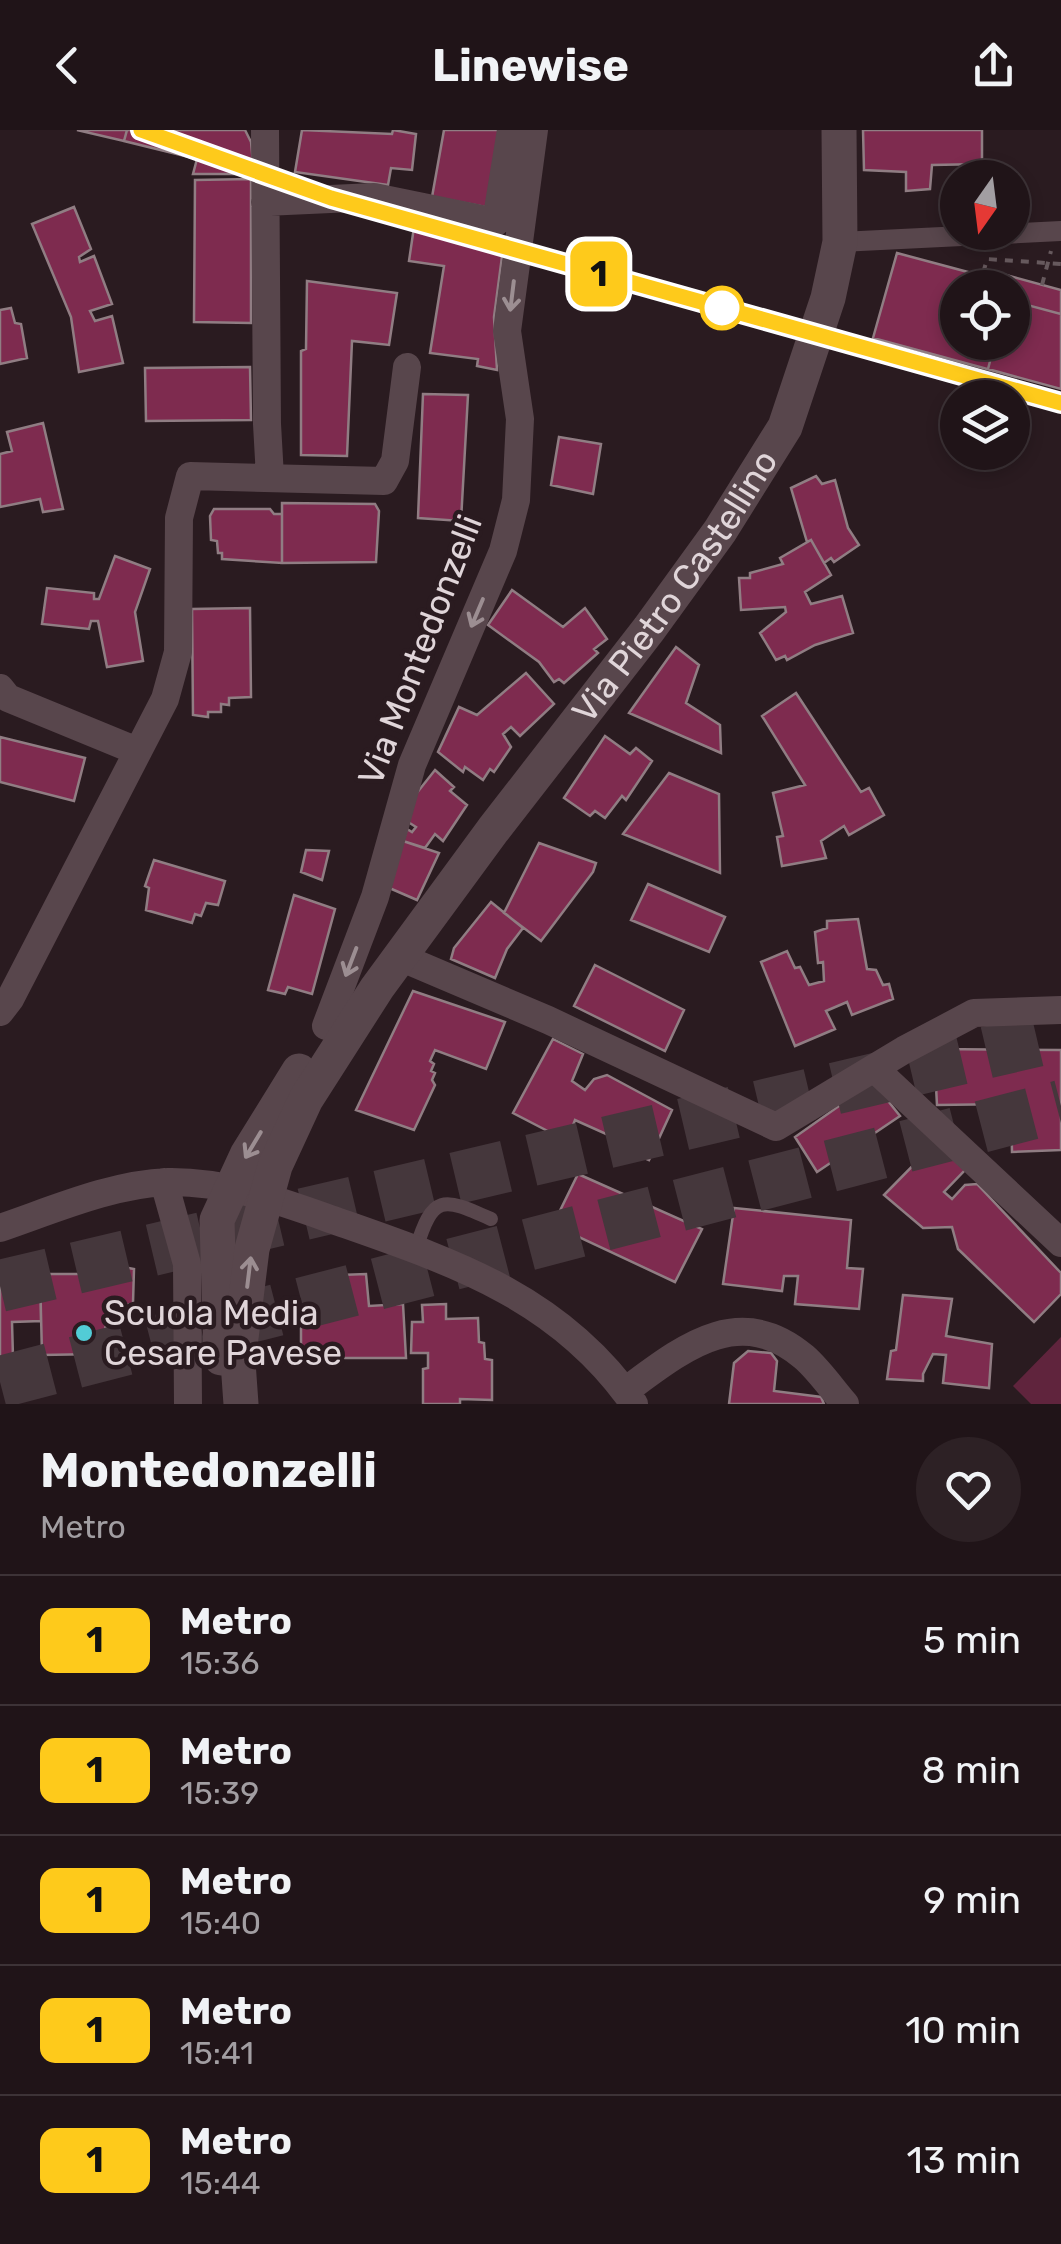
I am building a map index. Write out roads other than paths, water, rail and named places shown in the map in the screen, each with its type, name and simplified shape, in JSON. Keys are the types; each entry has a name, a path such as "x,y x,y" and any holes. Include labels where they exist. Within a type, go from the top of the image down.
{"street":[{"path":"265,130 270,478"},
{"path":"266,202 374,197 496,222 511,130"},
{"name":"Via Montedonzelli","path":"375,897 412,765 503,551 516,500 520,419 507,331 534,130"},
{"name":"Via Pietro Castellino","path":"241,1404 238,1362 252,1250 276,1166 306,1099 377,988 720,531 785,428 828,298 840,242 839,130"},
{"path":"840,242 1059,231"},
{"path":"0,1012 10,1000 165,698 178,652 179,518 190,476 384,481 395,461 407,366"},
{"path":"0,688 8,698 137,751"},
{"name":"Via Pietro Castellino","path":"223,1404 217,1220 247,1154 326,1026 375,897"},
{"path":"400,957 548,1020 776,1127 974,1014 1061,1010"},
{"name":"Via Pietro Castellino","path":"326,1026 377,988"},
{"path":"875,1069 1061,1243"},
{"path":"164,1182 186,1264 188,1404"},
{"path":"0,1228 118,1190 164,1182 215,1183 468,1268 537,1308 594,1358 630,1398 675,1354 707,1337 748,1330 777,1338 806,1358 845,1404"}],"lane":[{"path":"840,242 910,240 910,256"},
{"path":"416,1249 430,1211 443,1204 460,1206 491,1220"}],"tunnel":[{"path":"0,1286 1061,1035"},
{"path":"0,1382 1061,1106"}],"metro line":[{"name":"1","path":"141,130 331,198 1061,403"}],"place":[{"name":"Scuola Media Cesare Pavese","path":"84,1333"}]}
